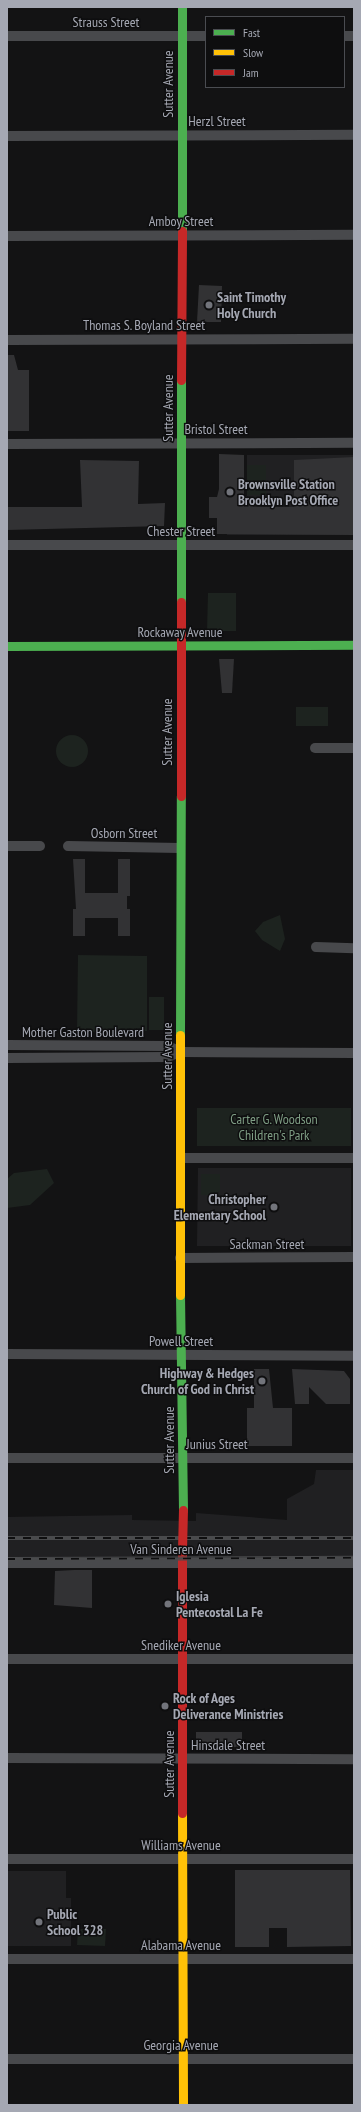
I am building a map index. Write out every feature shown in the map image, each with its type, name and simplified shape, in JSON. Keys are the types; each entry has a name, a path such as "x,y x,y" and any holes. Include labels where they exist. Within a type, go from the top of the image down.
{"street":[{"name":"Sutter Avenue","path":"182,7 180,1258 183,1458 183,2105"},
{"name":"Strauss Street","path":"7,36 205,36"},
{"name":"Herzl Street","path":"7,136 354,135"},
{"name":"Amboy Street","path":"7,236 354,236"},
{"name":"Thomas S. Boyland Street","path":"7,340 354,339"},
{"name":"Bristol Street","path":"7,444 354,443"},
{"name":"Chester Street","path":"7,545 354,545"},
{"name":"Rockaway Avenue","path":"7,646 354,646"},
{"path":"315,748 354,748"},
{"path":"7,846 40,846"},
{"name":"Osborn Street","path":"68,846 180,848"},
{"path":"316,947 354,948"},
{"name":"Mother Gaston Boulevard","path":"7,1045 168,1046 181,1052"},
{"name":"Mother Gaston Boulevard","path":"7,1058 168,1057 181,1052 354,1053"},
{"path":"180,1158 354,1158"},
{"name":"Sackman Street","path":"180,1258 354,1257"},
{"name":"Powell Street","path":"7,1354 354,1356"},
{"name":"Junius Street","path":"7,1458 354,1458"},
{"name":"Van Sinderen Avenue","path":"7,1563 354,1563"},
{"name":"Snediker Avenue","path":"7,1658 354,1659"},
{"name":"Hinsdale Street","path":"7,1758 354,1759"},
{"name":"Williams Avenue","path":"7,1859 354,1859"},
{"name":"Alabama Avenue","path":"7,1958 354,1959"},
{"name":"Georgia Avenue","path":"7,2059 354,2059"}],"shaded area":[{"path":"247,455 354,455 354,535 227,535 227,497 247,496"},
{"name":"Christopher Elementary School","path":"198,1168 351,1168 351,1246 197,1246"},
{"path":"316,1470 354,1470 354,1561 7,1561 7,1517 132,1515 132,1520 196,1521 196,1513 287,1520 287,1499 314,1484"},
{"name":"Public School 328","path":"7,1871 66,1871 66,1898 71,1898 71,1946 7,1946"}],"green space":[{"path":"247,465 266,465 266,495 247,495"},
{"path":"208,593 236,593 236,631 207,631"},
{"path":"296,707 328,707 328,726 296,726"},
{"path":"72,735 78,736 85,742 88,751 87,757 81,764 72,767 66,766 59,760 56,751 57,745 63,738"},
{"path":"280,915 285,939 280,951 262,940 255,931 263,922"},
{"path":"78,955 147,956 147,1031 77,1032"},
{"path":"149,997 164,997 164,1030 149,1030"},
{"name":"Carter G. Woodson Children's Park","path":"197,1108 351,1108 351,1146 197,1146"},
{"path":"47,1169 54,1183 30,1205 7,1208 7,1179 14,1173"},
{"path":"201,1174 220,1174 220,1191 215,1195 201,1195"},
{"path":"78,1929 106,1929 105,1946 77,1945"}],"building":[{"name":"Saint Timothy Holy Church","path":"199,285 222,286 221,322 197,322"},
{"path":"7,355 14,355 18,370 29,370 29,431 7,431"},
{"path":"219,454 244,455 244,500 253,500 253,507 294,507 294,460 354,457 354,535 217,534 217,518 209,518 209,497 217,497 219,489"},
{"path":"80,460 139,461 138,504 165,503 164,526 7,530 7,507 82,507"},
{"path":"219,659 234,659 232,693 222,693"},
{"path":"73,859 85,859 85,893 118,893 118,859 130,859 130,896 127,896 127,909 130,909 130,936 118,936 118,918 85,918 85,936 73,936 73,909 76,909"},
{"path":"254,1369 269,1369 273,1408 292,1408 292,1446 247,1446 247,1408 254,1408"},
{"path":"292,1369 344,1371 350,1379 350,1404 326,1404 309,1387 309,1404 295,1404"},
{"path":"92,1570 92,1608 54,1605 55,1571"},
{"path":"196,1732 242,1732 242,1747 196,1747"},
{"path":"235,1870 350,1870 351,1946 287,1947 287,1928 269,1928 269,1947 235,1947"}],"railway":[{"path":"7,1538 354,1538"},
{"path":"7,1559 354,1558"}],"traffic: fast":[{"path":"182,7 182,231"},
{"path":"181,380 181,602"},
{"path":"7,646 354,645"},
{"path":"180,1035 181,796"},
{"path":"180,1295 183,1510"}],"traffic: slow":[{"path":"180,1035 180,1295"},
{"path":"182,1813 183,2105"}],"traffic: jam":[{"path":"181,380 182,231"},
{"path":"181,602 181,796"},
{"path":"182,1550 183,1510"},
{"path":"182,1550 182,1813"}],"place":[{"name":"Saint Timothy Holy Church","path":"209,305"},
{"name":"Brownsville Station Brooklyn Post Office","path":"230,492"},
{"name":"Christopher Elementary School","path":"274,1207"},
{"name":"Highway & Hedges Church of God in Christ","path":"262,1381"},
{"name":"Iglesia Pentecostal La Fe","path":"168,1604"},
{"name":"Rock of Ages Deliverance Ministries","path":"165,1706"},
{"name":"Public School 328","path":"39,1922"}]}
